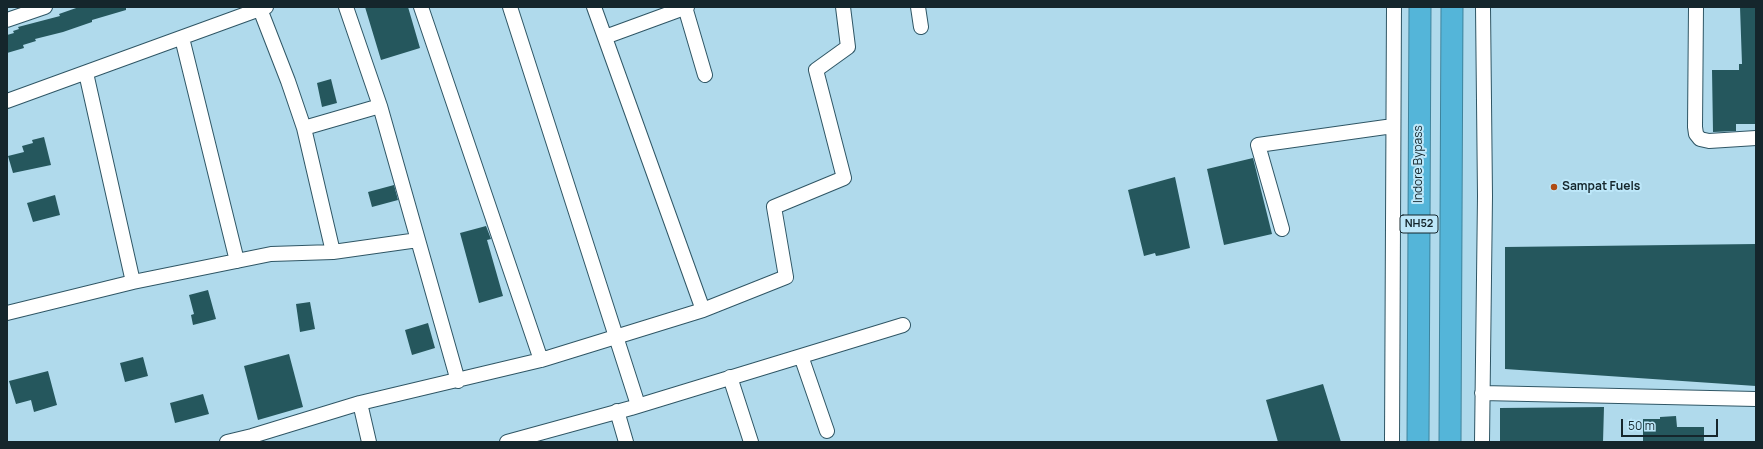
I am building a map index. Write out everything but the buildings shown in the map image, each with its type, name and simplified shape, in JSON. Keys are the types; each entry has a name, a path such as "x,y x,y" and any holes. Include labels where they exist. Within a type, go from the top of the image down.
{"highway":[{"name":"Indore Bypass","path":"1418,442 1420,7"},
{"name":"NH52","path":"1450,442 1452,7"}],"street":[{"path":"7,20 45,7"},
{"path":"346,7 380,106 458,381"},
{"path":"421,7 541,360"},
{"path":"510,7 618,337 638,405"},
{"path":"594,7 703,310"},
{"path":"605,37 685,7 705,75"},
{"path":"227,442 270,437 360,403 458,381 541,360 703,310 786,277 774,207 844,178 816,70 848,47 843,7"},
{"path":"918,7 920,27"},
{"path":"1392,442 1394,7"},
{"path":"1482,442 1485,196 1483,7"},
{"path":"1696,7 1696,134 1700,139 1709,141 1756,138"},
{"path":"7,101 262,8 304,128 333,252"},
{"path":"182,38 237,261"},
{"path":"86,73 133,282"},
{"path":"304,128 380,106"},
{"path":"1282,228 1258,145 1393,126"},
{"path":"7,313 133,282 272,254 333,252 418,240"},
{"path":"507,442 638,405 903,325"},
{"path":"801,356 828,431"},
{"path":"730,377 751,442"},
{"path":"1482,393 1756,399"},
{"path":"360,403 369,442"},
{"path":"617,411 626,442"}],"place":[{"name":"Sampat Fuels","path":"1554,187"}]}
